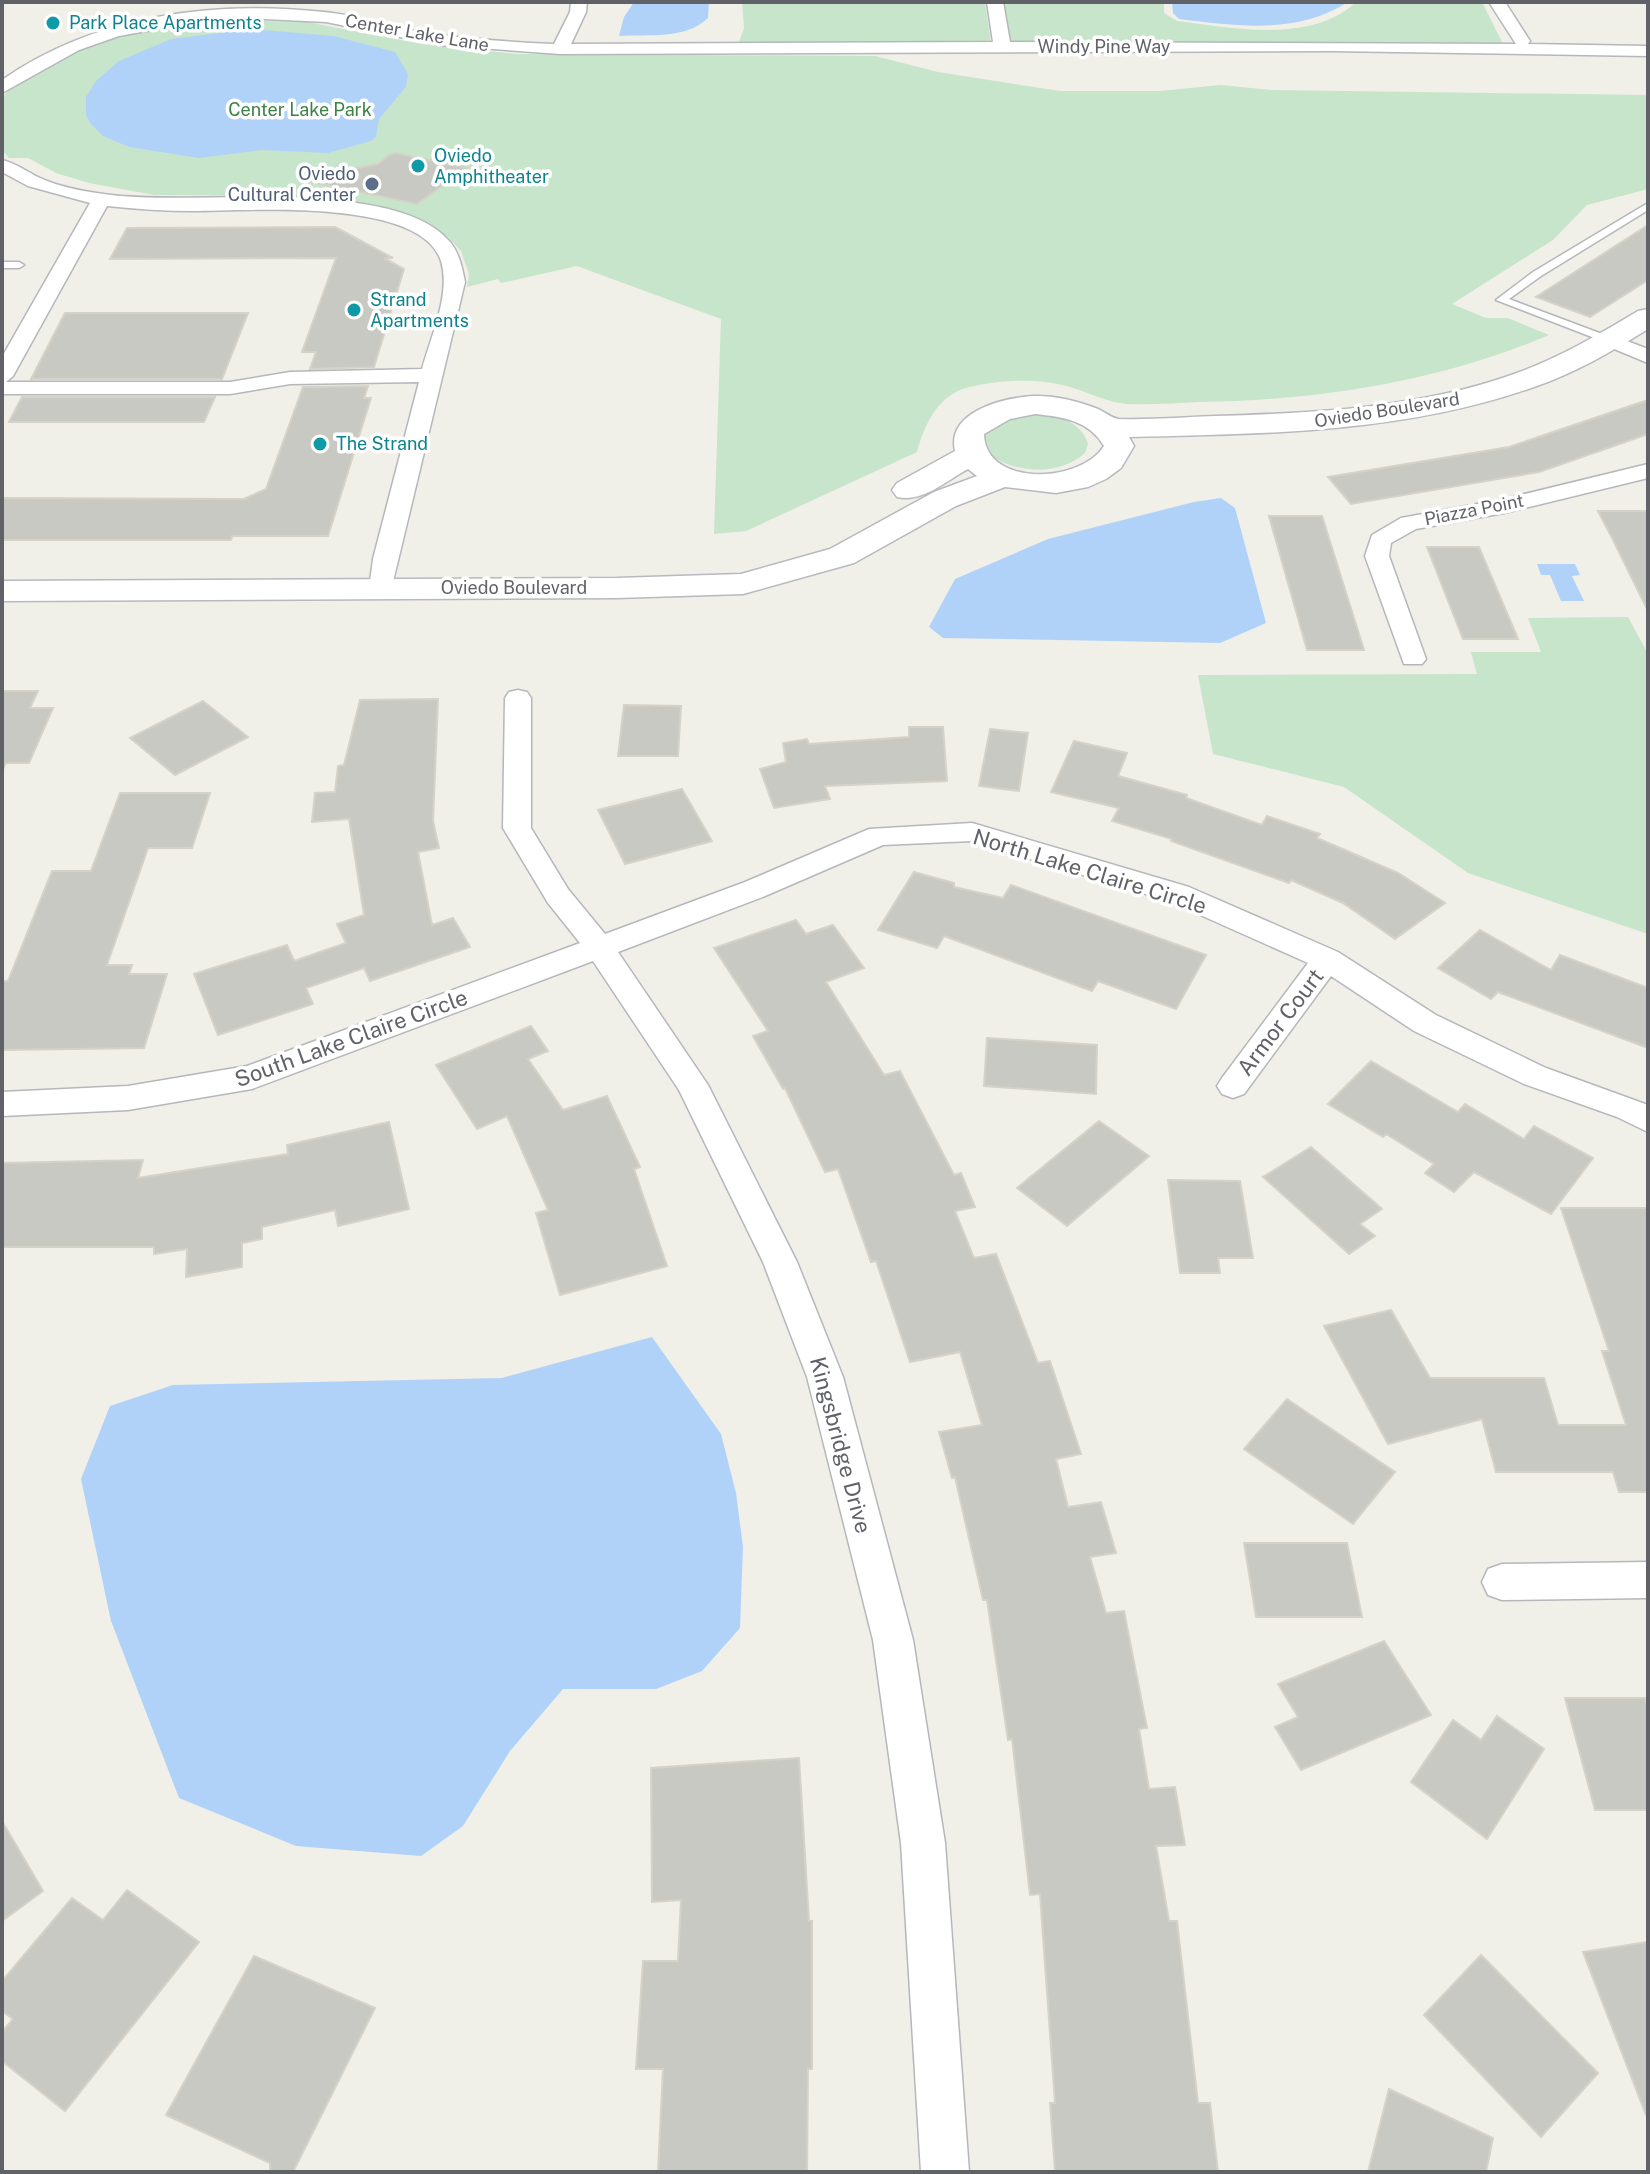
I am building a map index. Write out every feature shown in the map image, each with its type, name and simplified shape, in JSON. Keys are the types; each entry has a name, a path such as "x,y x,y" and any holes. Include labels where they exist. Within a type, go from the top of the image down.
{"street":[{"path":"560,49 578,12 579,2"},
{"path":"995,2 1002,47"},
{"path":"1497,2 1522,41"},
{"name":"Center Lake Lane","path":"2,88 45,58 142,24 269,14 327,17 419,37 482,46 560,49"},
{"name":"Windy Pine Way","path":"560,49 1412,46 1648,51"},
{"path":"24,53 45,58"},
{"path":"2,165 40,184 102,199 348,207 407,222 440,243 449,255 455,282 382,579"},
{"path":"2,376 102,199"},
{"name":"Oviedo Boulevard","path":"1113,439 1306,423 1430,405 1500,389 1614,342 1648,317"},
{"path":"1614,342 1646,354"},
{"name":"Oviedo Boulevard","path":"1113,439 1297,444 1411,432 1507,411 1583,384 1646,354"},
{"path":"2,388 230,388 290,378 432,375"},
{"path":"1035,405 1066,407 1093,416 1113,439 1113,462 1095,475 1067,483 1035,483 1004,477 981,465 969,449 969,432 983,418 1006,408 1035,405"},
{"name":"Oviedo Boulevard","path":"2,591 731,564 793,548 880,507 972,454"},
{"name":"Piazza Point","path":"1413,659 1377,556 1380,540 1409,523 1504,506 1648,471"},
{"name":"Oviedo Boulevard","path":"2,572 382,579 617,588 743,584 842,556 945,499 1004,477"},
{"name":"Kingsbridge Drive","path":"518,698 517,828 558,896 599,947 692,1085 780,1262 825,1377 896,1656 923,1843 945,2172"},
{"name":"North Lake Claire Circle","path":"599,947 755,889 879,836 972,832 1179,894 1327,959 1425,1023 1535,1076 1628,1108 1648,1120"},
{"name":"South Lake Claire Circle","path":"2,1104 93,1104 177,1094 252,1077 599,947"},
{"name":"Armor Court","path":"1233,1086 1327,959"},
{"path":"1502,1582 1648,1580"}],"lane":[{"path":"1614,342 1501,300 1537,274 1648,206"},
{"path":"2,265 19,265"}],"green space":[{"path":"742,2 985,2 991,44 738,45 744,28"},
{"path":"1004,2 1164,2 1164,13 1177,21 1270,30 1317,24 1338,15 1356,2 1482,2 1504,46 1011,44"},
{"name":"Center Lake Park","path":"214,20 307,22 422,44 517,54 875,56 938,72 1060,91 1160,91 1220,85 1272,90 1648,95 1648,189 1587,205 1553,240 1452,304 1486,318 1508,318 1549,335 1507,351 1465,365 1378,385 1245,400 1127,404 1039,381 978,385 956,392 940,405 928,422 917,452 746,531 714,534 721,319 577,266 501,283 498,279 467,287 469,274 461,251 446,235 406,215 375,206 282,196 154,195 89,183 56,173 28,158 9,158 2,150 2,98 20,81 44,66 100,43 160,28"},
{"path":"1032,414 1073,424 1088,444 1085,453 1062,466 1035,470 1008,464 985,451 982,433 1000,419"},
{"path":"1628,617 1648,654 1648,934 1468,873 1344,787 1213,754 1198,675 1477,674 1471,652 1541,652 1528,618"}],"water":[{"path":"634,2 709,2 708,18 678,33 619,36 624,17"},
{"path":"1172,2 1348,2 1308,20 1266,26 1179,19 1173,13"},
{"path":"252,29 334,36 395,52 408,74 406,87 379,119 376,137 328,153 261,150 199,158 129,147 103,136 86,115 86,97 96,81 119,61 171,39"},
{"path":"1221,498 1235,508 1266,623 1220,643 943,638 929,627 955,579 1048,539"},
{"path":"1537,564 1575,564 1580,575 1572,576 1584,601 1561,601 1550,575 1541,575"},
{"path":"652,1337 721,1434 736,1493 743,1547 740,1628 702,1671 656,1689 563,1689 510,1751 463,1826 421,1856 296,1846 179,1798 111,1621 81,1479 110,1406 173,1385 502,1378"}],"building":[{"name":"Oviedo Cultural Center","path":"396,153 467,168 417,204 298,179 378,164"},
{"path":"1648,225 1648,280 1590,317 1536,297"},
{"name":"Strand Apartments","path":"335,227 393,258 384,258 404,269 374,367 310,369 316,352 302,352 336,258 110,259 127,228"},
{"path":"65,313 248,313 222,379 31,379"},
{"name":"The Strand","path":"368,386 364,398 371,398 328,536 232,536 231,540 2,540 2,498 244,499 266,489 303,387"},
{"path":"22,397 215,397 204,422 9,422"},
{"path":"1648,400 1648,434 1539,472 1351,504 1328,477 1509,447"},
{"path":"1598,511 1648,511 1648,611 1612,538"},
{"path":"1269,516 1322,516 1364,650 1307,650"},
{"path":"1427,547 1479,547 1518,639 1463,639"},
{"path":"2,691 38,691 30,708 53,708 29,763 6,763 2,771"},
{"path":"438,699 433,821 439,848 418,852 432,925 453,918 470,947 370,981 364,968 306,988 313,1004 218,1035 194,974 287,945 294,961 346,943 337,924 364,915 349,819 312,822 315,793 335,792 338,766 344,765 360,700"},
{"path":"203,701 248,737 175,775 130,738"},
{"path":"624,705 681,706 678,756 618,756"},
{"path":"909,727 943,727 947,781 825,786 830,799 774,808 760,769 786,762 783,743 807,739 809,744 909,737"},
{"path":"990,729 1028,733 1019,791 979,786"},
{"path":"1074,741 1127,753 1118,776 1187,795 1186,798 1262,825 1267,816 1320,834 1317,838 1398,873 1445,903 1395,939 1343,903 1291,880 1289,883 1172,839 1112,821 1119,808 1051,792"},
{"path":"682,789 712,841 625,864 598,810"},
{"path":"120,793 210,793 192,848 148,848 107,965 132,965 129,974 167,974 144,1048 2,1050 2,981 8,981 52,871 91,871"},
{"path":"914,872 954,883 954,887 1003,898 1011,885 1206,955 1176,1009 1098,981 1092,991 944,936 937,948 878,930"},
{"path":"796,920 806,934 833,925 864,968 826,982 884,1075 900,1071 954,1175 961,1173 975,1207 955,1211 974,1258 996,1254 1038,1363 1050,1361 1081,1454 1056,1459 1068,1507 1101,1502 1116,1553 1090,1557 1106,1613 1124,1611 1147,1728 1139,1729 1149,1789 1175,1787 1185,1845 1156,1846 1169,1921 1177,1921 1198,2103 1210,2103 1218,2172 1055,2172 1050,2103 1055,2103 1040,1894 1030,1895 1012,1739 1008,1740 987,1600 983,1600 955,1477 952,1478 939,1432 982,1425 960,1352 910,1362 876,1261 871,1262 838,1169 825,1172 785,1088 753,1036 768,1031 714,948"},
{"path":"1480,930 1551,970 1560,955 1648,988 1648,1048 1498,992 1491,999 1438,968"},
{"path":"531,1026 548,1051 528,1059 563,1110 607,1096 640,1167 634,1169 667,1266 560,1295 536,1213 548,1210 507,1116 477,1129 436,1065"},
{"path":"987,1038 1097,1045 1096,1094 984,1086"},
{"path":"1371,1061 1458,1112 1465,1104 1524,1139 1534,1126 1593,1158 1551,1214 1474,1172 1454,1192 1425,1173 1434,1164 1386,1134 1383,1137 1328,1104"},
{"path":"1099,1121 1149,1156 1067,1226 1017,1188"},
{"path":"389,1122 409,1209 338,1226 335,1210 262,1227 262,1239 242,1243 242,1267 186,1277 187,1249 154,1254 154,1247 2,1247 2,1163 143,1160 138,1178 288,1154 287,1145"},
{"path":"1311,1147 1382,1209 1360,1224 1375,1236 1349,1254 1263,1177"},
{"path":"1168,1180 1240,1181 1253,1258 1218,1258 1220,1273 1180,1273"},
{"path":"1561,1208 1648,1208 1648,1492 1619,1492 1613,1472 1496,1472 1482,1419 1388,1444 1324,1326 1391,1310 1430,1378 1544,1378 1558,1425 1626,1425 1602,1351 1609,1351"},
{"path":"1287,1399 1395,1472 1353,1524 1244,1449"},
{"path":"1244,1543 1347,1543 1362,1617 1256,1617"},
{"path":"1384,1641 1431,1715 1301,1770 1275,1727 1298,1717 1278,1684"},
{"path":"1565,1698 1645,1698 1648,1710 1648,1810 1595,1810"},
{"path":"1497,1716 1544,1749 1487,1839 1411,1782 1453,1720 1481,1740"},
{"path":"799,1758 809,1921 812,1921 812,2069 808,2069 807,2172 658,2172 663,2069 636,2069 643,1961 678,1961 681,1900 652,1902 651,1768"},
{"path":"2,1821 43,1891 2,1921"},
{"path":"127,1890 199,1942 65,2111 2,2061 2,2032 13,2019 2,2011 2,1981 72,1898 103,1920"},
{"path":"1648,1942 1648,2115 1646,2115 1583,1952"},
{"path":"1481,1955 1598,2073 1541,2137 1424,2015"},
{"path":"254,1956 375,2008 293,2172 270,2172 270,2163 166,2115"},
{"path":"1389,2089 1493,2138 1486,2172 1368,2172"}],"place":[{"name":"Park Place Apartments","path":"53,23"},
{"name":"Oviedo Amphitheater","path":"418,166"},
{"name":"Oviedo Cultural Center","path":"372,184"},
{"name":"Strand Apartments","path":"354,310"},
{"name":"The Strand","path":"320,444"}]}
